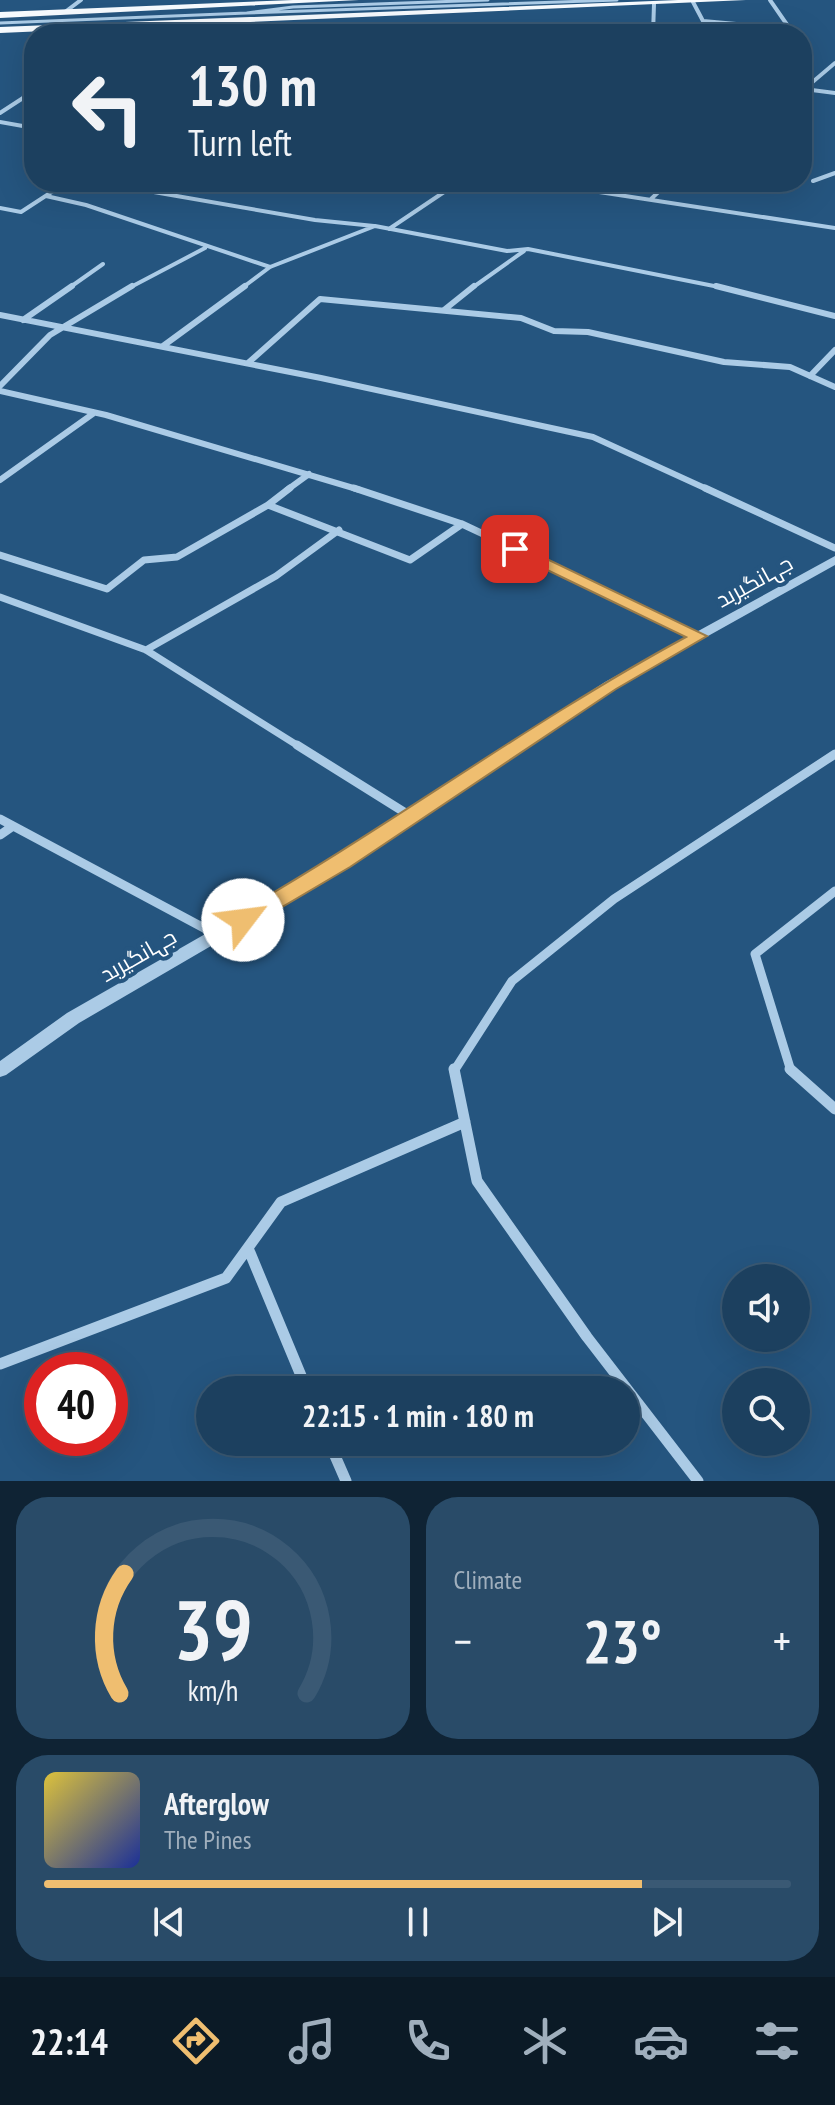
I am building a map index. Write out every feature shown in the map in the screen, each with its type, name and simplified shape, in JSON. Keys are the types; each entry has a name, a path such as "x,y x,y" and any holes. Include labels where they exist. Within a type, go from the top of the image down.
{"highway":[{"path":"0,15 355,0"},
{"path":"213,24 742,0"},
{"path":"0,30 24,30"}],"street":[{"path":"65,12 81,0"},
{"path":"770,0 787,24"},
{"path":"693,2 703,21 736,24"},
{"path":"653,24 654,4"},
{"path":"812,82 835,63"},
{"path":"812,91 835,93"},
{"path":"0,113 24,96"},
{"path":"0,122 24,126"},
{"path":"813,181 835,173"},
{"path":"0,208 21,212 52,192"},
{"path":"158,192 296,214 314,222 348,220 507,251 528,249 717,286 835,316"},
{"path":"389,229 444,192"},
{"path":"611,192 835,228"},
{"path":"651,199 658,192"},
{"path":"46,196 86,205 205,248 270,267"},
{"path":"163,346 270,267 375,226"},
{"path":"205,248 157,271 50,335 0,388 309,474 462,524 699,636"},
{"path":"444,310 498,267 528,249"},
{"path":"23,320 103,264"},
{"path":"248,363 320,299 521,318 554,331 588,332 724,362 790,367 835,387"},
{"path":"0,315 248,363 593,437 835,548"},
{"path":"810,376 835,350"},
{"path":"0,480 94,413"},
{"path":"0,555 107,589 144,560 177,557 268,505 309,474"},
{"path":"268,505 410,560 462,524"},
{"path":"146,650 276,576 339,530"},
{"name":"جہانگیربد","path":"0,1070 73,1018 343,862 610,685 835,560"},
{"path":"0,597 146,650 412,817"},
{"path":"698,1481 587,1337 477,1181 454,1070 512,981 614,899 835,754"},
{"path":"0,819 218,935"},
{"path":"0,835 13,826"},
{"path":"835,891 755,954 791,1072 835,1109"},
{"path":"0,1364 226,1278 281,1202 465,1122"},
{"path":"248,1248 301,1376"},
{"path":"335,1456 346,1481"}],"lane":[{"path":"247,13 293,7 488,0"},
{"path":"0,23 617,0"}],"route":[{"path":"243,920 343,862 610,685 699,636 515,549"}]}
